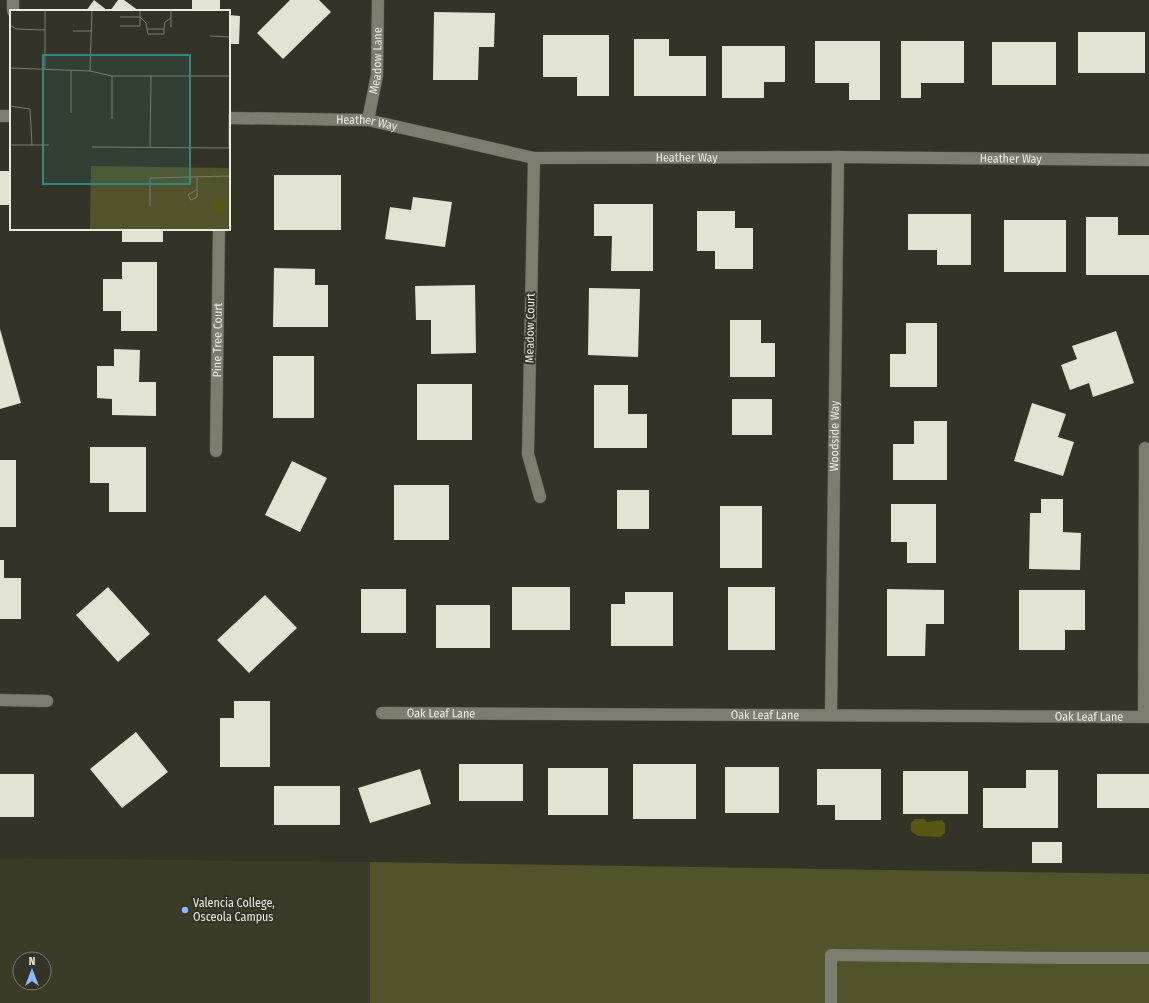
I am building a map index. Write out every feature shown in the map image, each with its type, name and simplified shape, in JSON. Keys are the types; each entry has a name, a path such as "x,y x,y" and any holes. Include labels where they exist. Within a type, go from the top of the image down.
{"street":[{"name":"Meadow Lane","path":"368,120 377,75 378,0"},
{"name":"Heather Way","path":"230,118 368,120 534,158 838,157 1149,160"},
{"name":"Woodside Way","path":"831,714 838,157"},
{"name":"Meadow Court","path":"534,158 528,454 540,497"},
{"name":"Pine Tree Court","path":"216,450 219,230"},
{"path":"1145,448 1147,716"},
{"path":"0,700 47,701"},
{"name":"Oak Leaf Lane","path":"382,713 1147,716"},
{"path":"831,1003 831,955 1149,958"}],"shaded area":[{"path":"915,819 924,819 927,822 942,820 945,824 945,833 940,837 918,836 911,831 911,823"},
{"name":"Valencia College, Osceola Campus","path":"0,858 370,862 370,1003 0,1003"},
{"path":"370,862 1149,874 1149,1003 370,1003"}],"building":[{"path":"94,0 107,10 87,10"},
{"path":"118,0 124,0 138,10 111,10"},
{"path":"192,0 220,0 220,10 192,10"},
{"path":"290,0 319,0 331,12 283,59 257,33"},
{"path":"434,12 495,13 494,47 479,47 478,80 433,80"},
{"path":"230,15 240,16 239,44 230,44"},
{"path":"1078,32 1145,32 1145,73 1078,73"},
{"path":"543,35 609,35 609,96 577,96 577,77 543,77"},
{"path":"634,39 669,39 669,56 706,56 706,96 634,96"},
{"path":"815,41 880,41 880,100 849,100 849,83 815,83"},
{"path":"901,41 964,41 964,83 921,83 921,98 901,98"},
{"path":"992,42 1056,42 1056,85 992,85"},
{"path":"722,46 785,46 785,82 764,82 764,98 722,98"},
{"path":"0,171 10,171 10,205 0,205"},
{"path":"274,175 341,175 341,230 274,230"},
{"path":"413,197 452,202 445,247 385,239 390,207 411,210"},
{"path":"594,204 653,204 653,271 611,271 612,236 594,236"},
{"path":"697,211 735,211 735,228 753,228 753,269 715,269 715,251 697,251"},
{"path":"908,214 971,214 971,265 937,265 937,250 908,250"},
{"path":"1086,217 1118,217 1118,235 1149,235 1149,275 1086,275"},
{"path":"1004,220 1066,220 1066,272 1004,272"},
{"path":"122,230 163,230 163,242 122,242"},
{"path":"122,262 157,262 157,331 121,331 121,311 103,311 103,279 122,279"},
{"path":"274,268 315,269 315,285 328,285 328,327 273,327"},
{"path":"475,285 476,353 431,354 431,320 416,320 415,286"},
{"path":"589,288 640,289 638,357 588,355"},
{"path":"730,320 761,320 761,343 775,343 775,377 730,377"},
{"path":"906,323 937,323 937,387 890,387 890,354 906,354"},
{"path":"0,329 21,403 0,409"},
{"path":"1116,331 1134,383 1093,397 1089,383 1070,390 1061,365 1077,359 1072,346"},
{"path":"114,349 140,350 139,382 156,382 156,416 112,415 112,399 97,398 97,366 114,366"},
{"path":"273,356 314,356 314,418 273,418"},
{"path":"417,384 472,384 472,440 417,440"},
{"path":"594,385 628,385 628,414 647,414 647,448 594,448"},
{"path":"732,399 772,399 772,435 732,435"},
{"path":"1032,403 1066,414 1058,437 1074,442 1063,476 1014,461"},
{"path":"914,421 947,421 947,480 893,480 893,444 914,444"},
{"path":"90,447 146,447 146,512 109,512 109,483 90,483"},
{"path":"0,460 16,460 16,527 0,527"},
{"path":"292,461 327,478 300,532 265,515"},
{"path":"394,485 449,485 449,540 394,540"},
{"path":"617,490 649,490 649,529 617,529"},
{"path":"1041,499 1063,499 1063,532 1081,533 1080,570 1029,569 1030,513 1041,513"},
{"path":"891,504 936,504 936,563 907,563 907,542 891,542"},
{"path":"720,506 762,506 762,568 720,568"},
{"path":"0,560 4,560 4,578 21,578 21,619 0,619"},
{"path":"108,587 150,634 118,662 76,615"},
{"path":"512,587 570,587 570,630 512,630"},
{"path":"728,587 775,587 775,650 728,650"},
{"path":"361,589 406,589 406,633 361,633"},
{"path":"887,589 944,590 944,624 926,624 925,656 887,656"},
{"path":"1019,590 1085,590 1085,630 1065,630 1065,650 1019,650"},
{"path":"625,592 673,592 673,646 611,646 611,604 625,604"},
{"path":"265,595 297,628 249,673 217,640"},
{"path":"436,605 490,605 490,648 436,648"},
{"path":"234,701 270,701 270,767 220,767 220,718 234,718"},
{"path":"136,732 168,772 122,808 90,769"},
{"path":"459,764 523,764 523,801 459,801"},
{"path":"633,764 696,764 696,819 633,819"},
{"path":"725,767 779,767 779,813 725,813"},
{"path":"548,768 608,768 608,815 548,815"},
{"path":"420,769 431,804 370,823 358,788"},
{"path":"817,769 881,769 881,820 835,820 835,805 817,805"},
{"path":"1026,770 1058,770 1058,828 983,828 983,788 1026,788"},
{"path":"903,771 968,771 968,814 903,814"},
{"path":"0,774 34,774 34,817 0,817"},
{"path":"1097,774 1149,774 1149,808 1097,808"},
{"path":"274,786 340,786 340,825 274,825"},
{"path":"1032,842 1062,842 1062,863 1032,863"}],"place":[{"name":"Valencia College, Osceola Campus","path":"185,910"}]}
